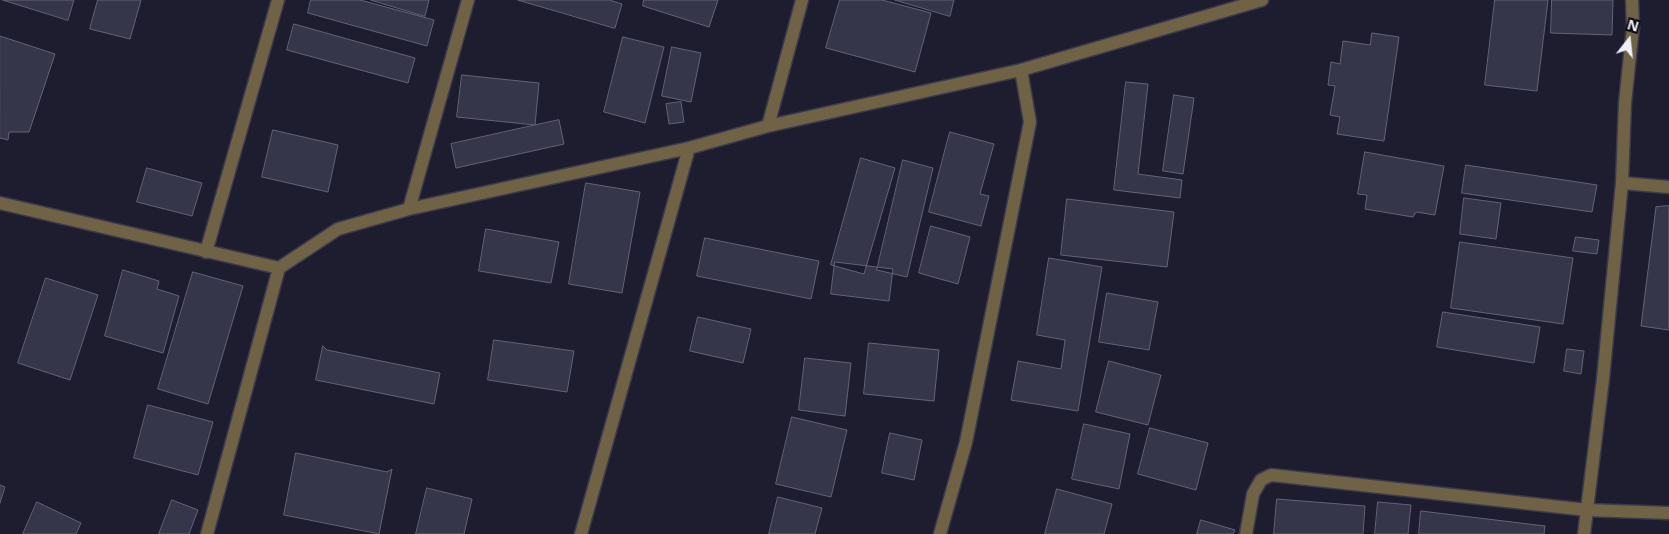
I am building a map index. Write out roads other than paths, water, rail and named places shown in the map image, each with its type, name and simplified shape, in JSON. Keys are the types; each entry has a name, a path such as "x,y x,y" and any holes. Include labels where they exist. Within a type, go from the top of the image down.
{"street":[{"path":"206,252 278,0"},
{"path":"409,209 468,0"},
{"path":"768,126 802,0"},
{"path":"208,534 280,268 338,229 409,209 688,148 768,126 1021,70 1262,0"},
{"path":"1584,534 1603,379 1622,182 1625,103 1633,27 1632,0"},
{"path":"940,534 966,442 1030,122 1021,70"},
{"path":"581,534 688,148"},
{"path":"1622,182 1669,187"},
{"path":"0,203 280,268"},
{"path":"1246,534 1252,494 1261,480 1272,475 1587,510 1669,513"}]}
